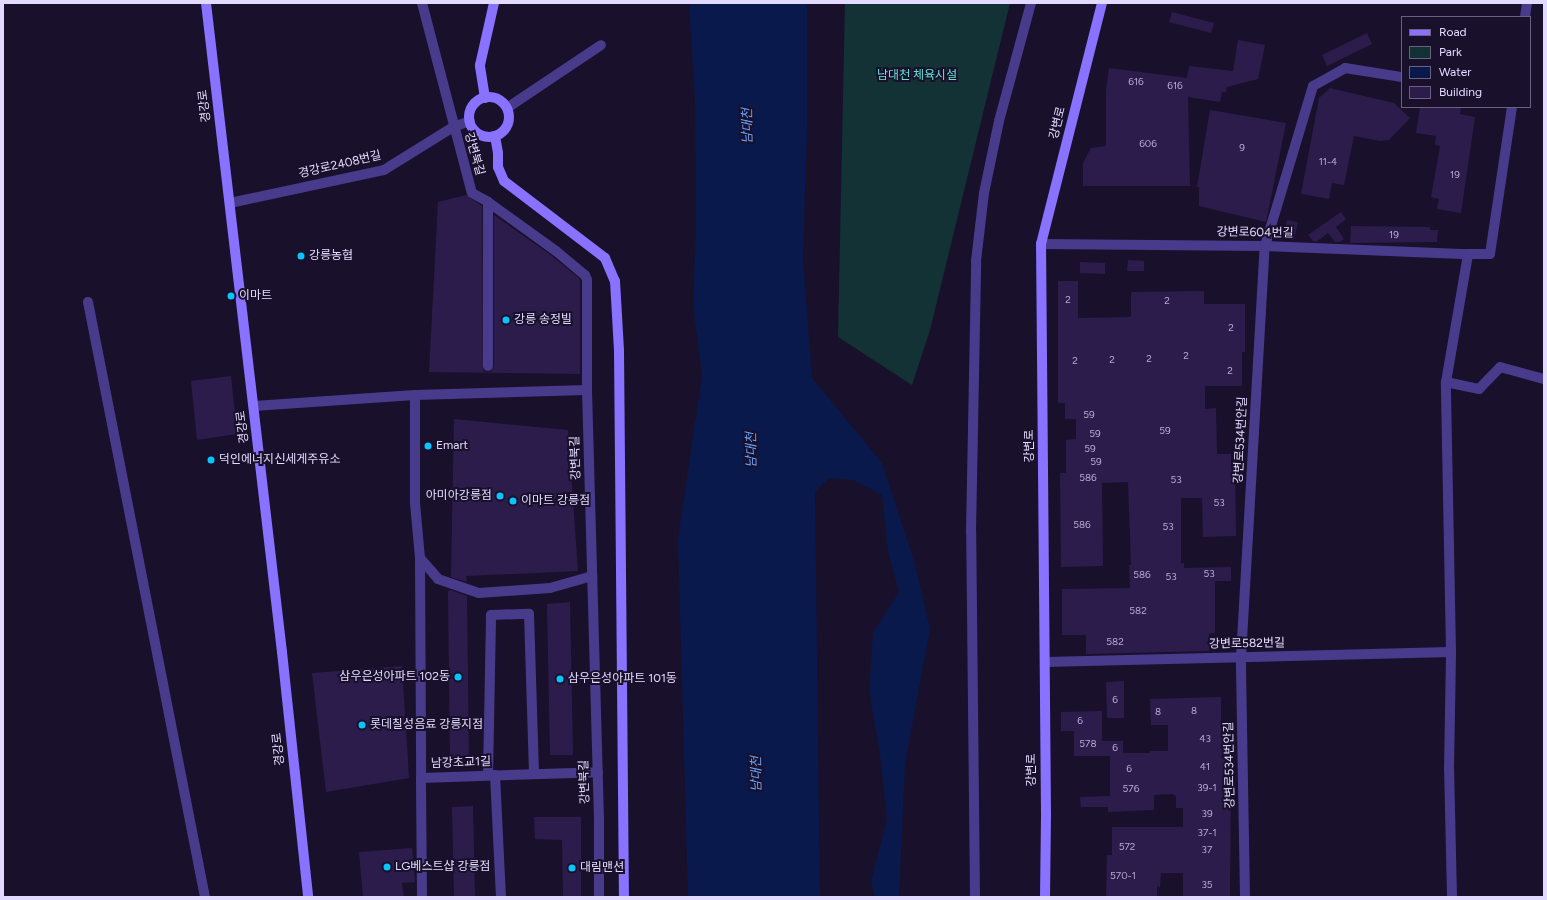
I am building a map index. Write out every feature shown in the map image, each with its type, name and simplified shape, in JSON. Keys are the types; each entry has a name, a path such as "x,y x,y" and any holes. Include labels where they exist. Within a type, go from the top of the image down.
{"street":[{"name":"경강로","path":"206,3 254,406 308,897"},
{"name":"강변북길","path":"422,3 453,127 472,193 488,202 585,275 587,280 587,390 598,772 599,897"},
{"path":"485,98 480,65 494,3"},
{"path":"975,897 971,532 976,261 984,193 999,121 1031,3"},
{"name":"강변로","path":"1045,897 1041,244 1102,3"},
{"path":"1525,16 1527,3"},
{"path":"507,108 601,45"},
{"name":"강변로534번안길","path":"1245,897 1241,657 1265,246 1312,86 1345,68 1401,76"},
{"path":"485,98 497,99 507,108 508,121 501,133 495,136 482,135 472,127 470,121 469,115 474,104 485,98"},
{"name":"강변로604번길","path":"1041,244 1265,246 1490,254 1512,108"},
{"name":"경강로2408번길","path":"230,203 384,170 453,127 470,121"},
{"path":"495,136 498,153 498,167 504,181 605,258 615,281 619,351 624,897"},
{"path":"488,202 488,366"},
{"path":"1452,897 1449,769 1451,652 1446,382 1468,254"},
{"path":"88,302 205,897"},
{"path":"1446,382 1479,389 1500,368 1544,379"},
{"path":"254,406 414,395 587,390"},
{"path":"414,395 414,503 420,558 421,778"},
{"path":"420,558 438,579 479,593 550,588 592,576"},
{"path":"501,897 492,775 491,615 529,614 534,774"},
{"name":"강변로582번길","path":"1044,662 1451,652"},
{"name":"남강초교1길","path":"422,897 421,778 598,772"}],"green space":[{"name":"남대천 체육시설","path":"845,3 1010,3 930,330 912,385 838,337"}],"water":[{"name":"남대천","path":"689,3 807,3 807,128 803,258 812,378 882,463 915,564 930,629 905,764 899,897 875,897 871,882 887,819 880,755 869,690 873,633 899,592 888,552 882,495 853,480 829,478 815,492 820,897 688,897 678,539 702,375 693,305 696,228 695,101"}],"building":[{"path":"1172,12 1214,23 1211,33 1169,22"},
{"path":"1367,33 1372,44 1327,66 1322,55"},
{"path":"1238,40 1265,45 1258,79 1227,87 1226,92 1222,92 1220,102 1188,97 1190,186 1083,186 1083,163 1091,148 1106,146 1106,90 1109,68 1187,78 1189,66 1233,71"},
{"path":"1330,88 1394,103 1410,118 1389,140 1380,141 1354,136 1344,185 1332,183 1329,199 1301,194 1319,98"},
{"path":"1420,108 1461,108 1460,114 1475,117 1461,213 1437,209 1439,199 1431,197 1440,146 1435,145 1436,136 1416,133"},
{"path":"1210,110 1286,123 1266,222 1199,206 1199,187 1197,187"},
{"name":"강릉 송정빌","path":"466,195 482,206 483,370 485,372 491,372 494,366 494,215 552,256 580,279 580,374 429,372 438,202"},
{"path":"1341,212 1346,219 1336,227 1344,239 1339,242 1335,242 1328,233 1316,242 1313,241 1308,235"},
{"path":"1287,220 1298,222 1294,240 1283,238"},
{"path":"1351,226 1430,227 1430,230 1438,230 1437,242 1350,243"},
{"path":"1128,260 1144,261 1144,271 1127,271"},
{"path":"1080,262 1105,263 1105,274 1080,273"},
{"path":"1058,281 1078,281 1078,318 1131,317 1131,292 1204,291 1204,304 1245,304 1245,352 1242,352 1242,386 1205,386 1205,409 1216,408 1217,454 1231,454 1231,469 1235,469 1236,536 1203,537 1202,498 1181,498 1181,563 1184,563 1184,568 1231,567 1231,581 1215,581 1215,633 1209,634 1209,651 1086,654 1086,635 1062,635 1062,589 1130,588 1129,565 1131,565 1128,482 1102,483 1103,566 1061,567 1060,473 1066,473 1066,440 1076,439 1076,419 1065,419 1065,403 1058,403"},
{"path":"231,376 237,434 197,440 191,381"},
{"name":"이마트 강릉점","path":"454,419 568,430 578,571 466,576 467,582 451,577"},
{"name":"삼우은성아파트 102동","path":"451,590 467,596 469,764 450,764 448,591"},
{"name":"삼우은성아파트 101동","path":"570,602 573,755 550,755 547,604"},
{"name":"롯데칠성음료 강릉지점","path":"402,666 409,778 326,792 312,673"},
{"path":"1124,681 1124,718 1107,718 1106,682"},
{"path":"1221,697 1221,726 1229,726 1229,778 1231,778 1230,897 1183,897 1183,873 1161,873 1160,887 1157,886 1157,897 1106,897 1107,855 1112,855 1112,827 1183,827 1183,808 1176,808 1176,796 1172,794 1154,795 1154,810 1108,812 1108,807 1081,807 1080,797 1110,796 1110,756 1074,756 1074,731 1061,731 1061,712 1102,711 1102,741 1123,741 1123,753 1150,753 1150,751 1168,751 1168,725 1151,725 1150,699"},
{"path":"473,806 475,897 454,897 452,807"},
{"name":"대림맨션","path":"534,817 581,817 581,897 563,897 562,840 535,839"},
{"name":"LG베스트샵 강릉점","path":"412,848 415,882 402,883 404,897 363,897 359,852"}],"place":[{"name":"강릉농협","path":"301,256"},
{"name":"이마트","path":"231,296"},
{"name":"강릉 송정빌","path":"506,320"},
{"name":"Emart","path":"428,446"},
{"name":"덕인에너지신세게주유소","path":"211,460"},
{"name":"아미아강릉점","path":"500,496"},
{"name":"이마트 강릉점","path":"513,501"},
{"name":"삼우은성아파트 102동","path":"458,677"},
{"name":"삼우은성아파트 101동","path":"560,679"},
{"name":"롯데칠성음료 강릉지점","path":"362,725"},
{"name":"LG베스트샵 강릉점","path":"387,867"},
{"name":"대림맨션","path":"572,868"}]}
